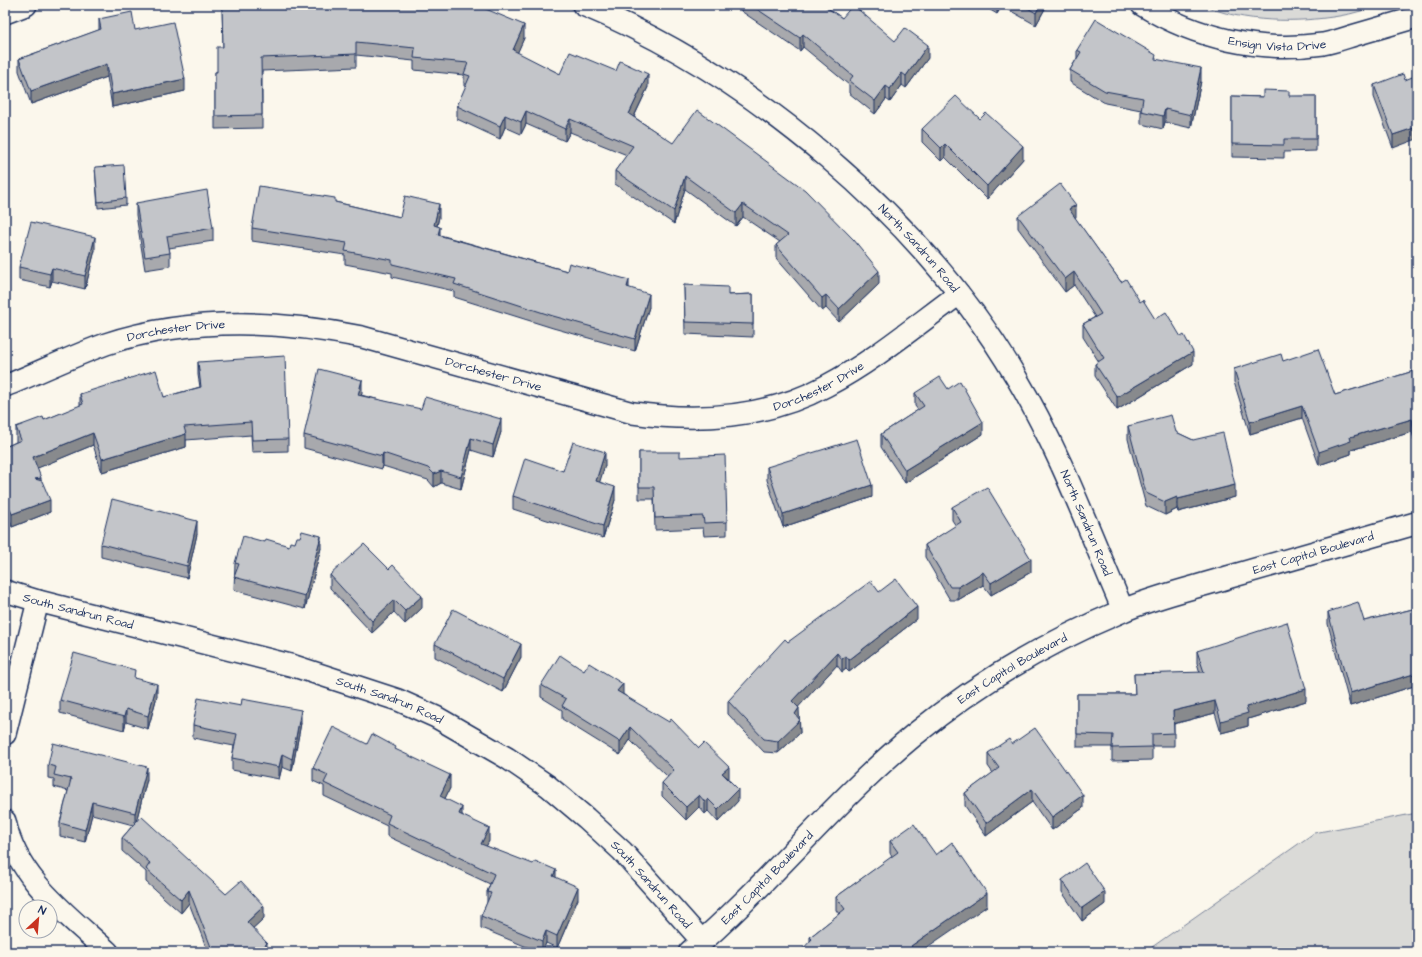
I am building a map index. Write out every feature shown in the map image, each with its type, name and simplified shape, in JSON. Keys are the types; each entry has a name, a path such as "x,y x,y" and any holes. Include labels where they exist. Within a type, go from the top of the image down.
{"street":[{"path":"5,13 26,5"},
{"name":"North Sandrun Road","path":"583,5 649,37 702,67 753,100 802,137 844,173 885,211 923,252 959,294 992,340 1040,419 1062,463 1123,610"},
{"name":"Ensign Vista Drive","path":"1142,5 1180,26 1205,35 1235,42 1265,46 1324,44 1417,17"},
{"name":"Dorchester Drive","path":"5,386 106,344 147,334 188,327 230,324 263,324 329,331 362,338 633,413 662,417 721,416 775,406 826,387 877,356 959,294"},
{"name":"East Capitol Boulevard","path":"696,947 742,904 875,769 915,734 963,698 1016,664 1068,636 1123,610 1175,593 1417,523"},
{"name":"South Sandrun Road","path":"5,591 38,602 294,666 398,700 436,717 507,758 548,786 586,818 622,851 696,947"},
{"path":"5,734 38,602"},
{"path":"5,821 13,844 34,881 108,952"}],"shaded area":[{"path":"1203,5 1381,5 1339,16 1306,20 1270,20 1235,15 1218,11"},
{"path":"1417,813 1417,952 1145,952 1314,833"}],"building":[{"path":"222,5 463,5 481,7 524,25 513,50 560,74 570,52 616,71 620,61 648,74 629,114 673,143 697,110 805,190 854,240 879,271 839,309 826,295 822,298 776,245 788,235 743,204 736,213 685,176 674,211 615,171 633,146 570,119 565,129 526,111 521,122 505,115 500,126 457,106 470,76 464,74 468,63 414,58 415,48 356,42 356,54 261,58 262,115 215,116 215,72 217,72 217,47 223,47"},
{"path":"751,5 823,5 842,18 853,5 895,41 905,28 928,45 906,76 902,73 890,89 886,86 875,101 849,81 853,76 803,34 800,38"},
{"path":"1023,5 1040,5 1036,13"},
{"path":"132,12 135,30 173,22 185,79 112,94 107,64 31,91 19,59 101,29 99,19"},
{"path":"1096,19 1156,55 1155,59 1201,68 1191,115 1165,109 1163,116 1141,111 1143,98 1105,91 1070,70 1081,52 1077,50"},
{"path":"1403,74 1405,80 1417,75 1417,127 1393,135 1374,85"},
{"path":"1263,90 1289,91 1289,96 1316,96 1316,139 1284,139 1284,145 1232,144 1232,96 1263,97"},
{"path":"956,96 980,119 986,113 1023,146 987,186 945,144 941,148 922,129"},
{"path":"124,165 126,198 98,202 95,167"},
{"path":"1060,184 1076,205 1069,209 1121,282 1126,279 1140,302 1143,300 1155,319 1166,312 1181,337 1184,335 1193,352 1117,397 1095,364 1104,358 1083,324 1101,314 1074,272 1065,279 1018,216"},
{"path":"259,186 335,198 335,202 400,217 405,196 439,204 434,225 440,227 438,235 567,271 569,263 629,280 627,287 649,294 635,339 553,316 454,284 456,279 392,264 392,260 345,251 347,243 252,228"},
{"path":"207,190 213,228 167,236 170,253 145,257 136,203"},
{"path":"31,222 95,237 85,276 52,268 50,274 19,267"},
{"path":"684,285 728,287 728,295 753,294 753,324 685,322"},
{"path":"1318,349 1335,395 1417,370 1417,430 1415,430 1412,419 1350,437 1351,441 1319,452 1302,406 1250,422 1234,369 1281,354 1283,361"},
{"path":"285,356 288,439 252,440 251,422 184,427 186,434 102,459 93,433 33,457 41,478 35,479 42,481 50,500 12,514 5,496 5,447 21,440 16,427 43,417 44,420 83,404 80,394 156,370 164,397 201,387 198,362"},
{"path":"319,369 362,380 358,395 421,409 425,397 501,419 493,445 471,438 461,477 441,471 434,474 428,468 383,453 382,456 304,435"},
{"path":"940,377 948,389 960,381 983,422 905,470 881,434 924,406 915,393"},
{"path":"1171,415 1176,432 1193,440 1223,433 1235,485 1178,499 1177,497 1165,502 1146,493 1128,426"},
{"path":"857,439 872,485 783,514 767,467"},
{"path":"573,442 605,452 596,481 615,487 603,526 513,496 525,458 563,471"},
{"path":"639,452 680,452 680,457 725,455 727,522 704,523 703,516 655,518 654,487 639,487"},
{"path":"987,487 1031,559 991,583 983,572 958,587 950,587 925,545 961,522 952,507"},
{"path":"112,499 197,521 187,566 101,544"},
{"path":"302,531 321,536 305,596 234,577 239,564 235,563 243,536 265,542 266,539 289,546 290,542 295,543 297,537 300,537"},
{"path":"364,544 389,569 393,565 422,596 405,611 394,600 372,621 330,575"},
{"path":"896,579 917,607 849,660 846,656 842,659 837,653 792,701 799,708 795,714 800,720 778,741 764,739 728,701 785,639 788,642 871,581 879,592"},
{"path":"1358,602 1364,621 1417,608 1417,661 1415,661 1417,673 1350,693 1328,612"},
{"path":"453,609 521,644 503,679 435,644"},
{"path":"1287,622 1306,689 1246,707 1248,713 1221,721 1215,701 1173,711 1174,733 1152,734 1152,747 1112,748 1113,735 1077,734 1077,694 1135,694 1134,674 1204,672 1197,651"},
{"path":"74,653 135,670 134,678 157,684 148,716 126,709 124,717 60,700"},
{"path":"560,655 584,671 589,663 623,684 617,691 669,722 671,719 699,748 704,743 729,767 722,773 738,789 718,809 708,799 705,802 699,795 686,807 662,783 674,770 630,727 620,742 562,706 566,699 541,685"},
{"path":"198,698 241,706 242,699 301,710 292,759 282,754 279,767 232,758 237,734 193,725"},
{"path":"333,727 367,744 372,734 396,747 395,749 450,775 440,796 462,807 459,814 489,828 481,844 533,864 535,861 556,870 553,876 578,887 557,936 546,931 542,941 481,916 491,893 487,892 494,874 387,823 390,815 324,783 328,775 313,768"},
{"path":"1035,728 1083,795 1052,817 1032,789 986,823 965,793 999,768 988,753 1009,739 1012,744"},
{"path":"53,743 147,767 135,813 92,802 85,830 60,823 71,779 54,775 56,767 48,765"},
{"path":"141,816 226,894 241,881 264,906 247,922 267,943 259,952 213,952 189,890 181,900 146,869 150,863 122,838"},
{"path":"914,824 936,855 952,842 987,893 911,946 912,947 906,952 800,952 812,939 810,937 845,909 836,897 898,852 890,841"},
{"path":"1085,863 1105,892 1082,908 1062,880"}]}
